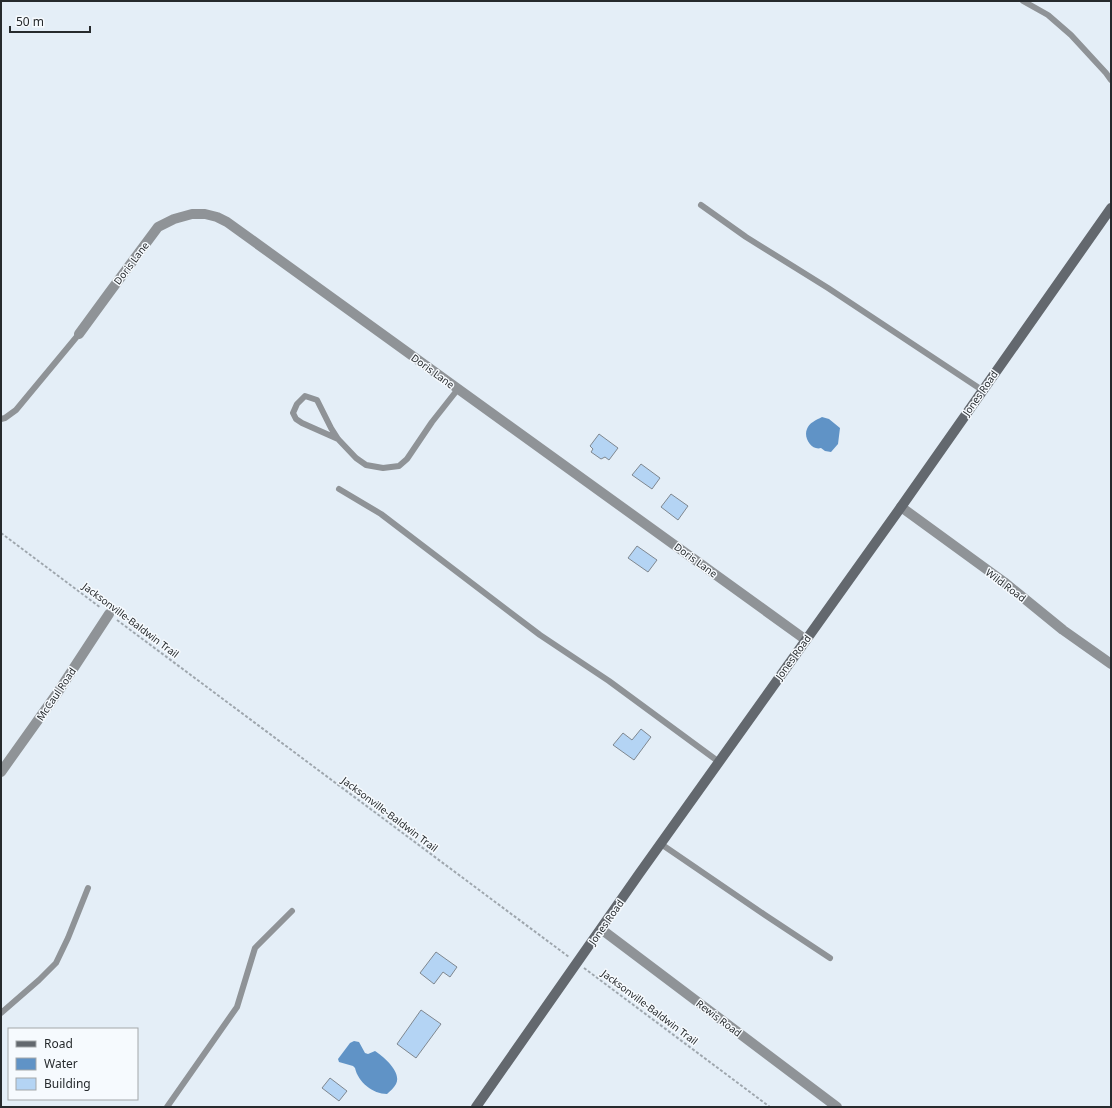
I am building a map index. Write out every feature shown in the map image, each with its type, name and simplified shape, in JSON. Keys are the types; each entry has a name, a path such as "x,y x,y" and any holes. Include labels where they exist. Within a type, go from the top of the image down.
{"street":[{"name":"Jones Road","path":"476,1107 1111,208"},
{"name":"Doris Lane","path":"79,334 158,227 174,218 192,214 205,214 217,217 227,222 806,640"},
{"name":"Wild Road","path":"901,507 1004,582 1063,630 1111,664"},
{"name":"McCaul Road","path":"1,772 58,692 109,614"},
{"name":"Rewis Road","path":"601,929 837,1107"}],"lane":[{"path":"1023,1 1048,15 1071,34 1111,80"},
{"path":"701,205 746,237 828,288 982,390"},
{"path":"1,419 5,418 16,410 79,334"},
{"path":"338,439 302,423 296,418 293,413 297,404 305,396 317,400 338,439 356,458 366,465 383,468 399,466 407,459 432,422 458,389"},
{"path":"339,489 380,514 540,635 609,681 719,762"},
{"path":"661,844 830,958"},
{"path":"1,1013 56,963 68,938 88,888"},
{"path":"167,1107 237,1007 255,948 292,911"}],"path":[{"name":"Jacksonville-Baldwin Trail","path":"1,533 770,1107"}],"water":[{"path":"822,417 829,419 840,428 838,444 831,452 825,451 821,448 814,448 807,440 806,433 809,425"},
{"path":"354,1041 359,1042 365,1053 368,1054 375,1051 391,1065 397,1075 397,1079 396,1084 387,1094 377,1092 367,1086 359,1078 353,1066 339,1062 338,1059 350,1043"}],"building":[{"path":"599,434 618,448 609,460 605,457 601,459 591,452 593,449 590,446"},
{"path":"641,464 660,478 652,489 632,475"},
{"path":"671,494 688,506 678,520 661,507"},
{"path":"637,546 657,560 648,572 628,558"},
{"path":"641,729 651,737 634,760 613,745 623,733 632,740"},
{"path":"436,952 457,967 450,977 443,972 434,984 420,973"},
{"path":"421,1010 441,1024 416,1058 397,1044"},
{"path":"330,1078 347,1091 339,1101 322,1088"}]}
